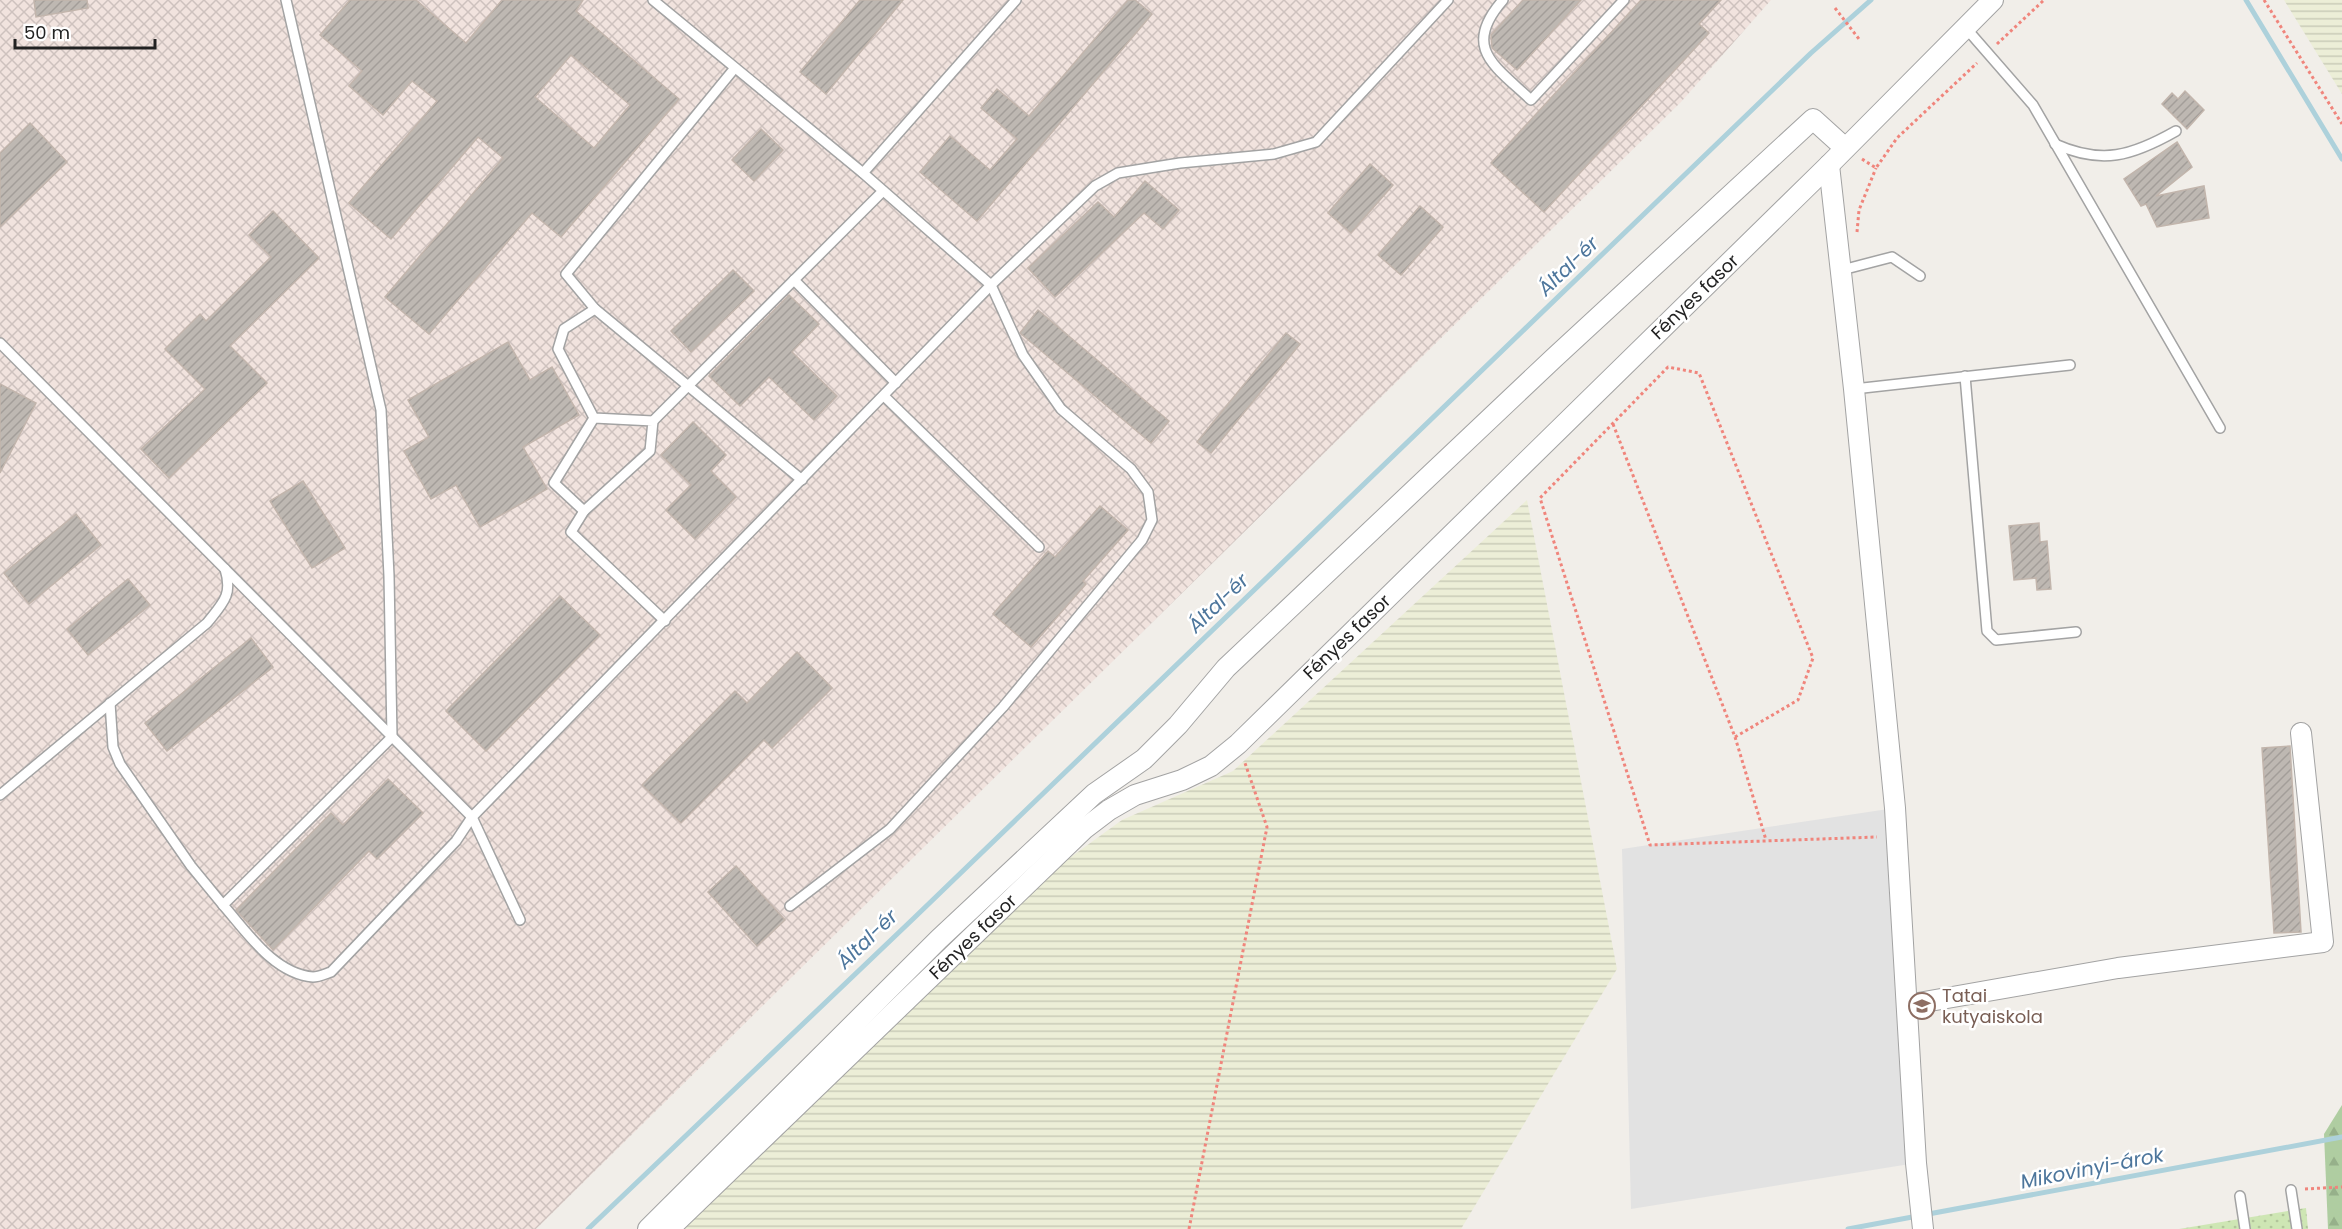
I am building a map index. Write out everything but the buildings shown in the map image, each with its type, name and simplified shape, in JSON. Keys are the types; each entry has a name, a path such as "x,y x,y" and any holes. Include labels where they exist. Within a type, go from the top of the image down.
{"street":[{"name":"Fényes fasor","path":"669,1229 1084,829 1135,795 1182,780 1211,766 1238,744 1993,0"},
{"path":"648,1229 939,939 1094,794 1144,759 1178,725 1226,668 1813,119 1845,148"},
{"path":"1828,165 1850,268 1854,389 1897,835 1923,1228"},
{"path":"1907,1005 2118,968 2323,942 2301,733"}],"lane":[{"path":"223,905 392,737 389,576 381,410 286,0"},
{"path":"653,0 883,190 991,285 1023,355 1061,409 1131,469 1148,492 1152,520 1142,540 1003,707 890,829 790,906"},
{"path":"862,173 1016,0"},
{"path":"110,704 113,747 120,764 191,866 223,905 278,964 314,977 331,972 456,841 472,817 991,285 1095,186 1118,173 1180,163 1274,154 1316,142 1448,0"},
{"path":"1503,0 1488,17 1483,33 1485,51 1494,64 1532,100 1624,0"},
{"path":"1965,27 2033,105 2220,428"},
{"path":"734,69 566,274 595,309 802,480"},
{"path":"2055,144 2080,155 2123,155 2154,144 2176,131"},
{"path":"665,621 571,532 584,510 650,451 653,421 883,190"},
{"path":"1850,268 1892,257 1920,276"},
{"path":"794,280 896,383"},
{"path":"594,418 558,349 564,329 595,309"},
{"path":"0,343 472,817 520,920"},
{"path":"1854,389 2070,364"},
{"path":"1965,376 1987,631 1996,639 2076,632"},
{"path":"884,396 1039,548"},
{"path":"594,418 653,421"},
{"path":"584,510 554,483 594,418"},
{"path":"0,795 207,623 224,602 229,584 224,568"},
{"path":"2291,1190 2297,1229"},
{"path":"2240,1196 2245,1229"}],"path":[{"path":"1850,268 1859,210 1876,168 1897,138 2044,0"},
{"path":"2264,0 2342,124"},
{"path":"1834,8 1859,39"},
{"path":"1845,148 1876,168"},
{"path":"1735,737 1798,700 1814,658 1699,373 1668,368 1540,498 1650,844 1897,835"},
{"path":"1612,424 1735,737 1766,840"},
{"path":"1189,1229 1267,827 1238,744"},
{"path":"2291,1190 2342,1187"}],"shaded area":[{"path":"0,0 1771,0 1681,102 536,1229 0,1229"},
{"path":"1895,808 1916,1163 1631,1209 1622,849"}],"green space":[{"path":"2284,0 2342,0 2342,94"},
{"path":"1527,500 1617,969 1461,1229 659,1229 951,944 1122,820 1233,771"},
{"path":"2342,1105 2342,1229 2328,1229 2324,1134"},
{"path":"2306,1208 2308,1229 2179,1229"}],"waterway":[{"name":"Által-ér","path":"588,1229 1811,53 1871,0"},
{"path":"2246,0 2342,159"},
{"name":"Mikovinyi-árok","path":"1848,1229 2342,1137"}],"place":[{"name":"Tatai kutyaiskola","path":"1922,1006"}]}
